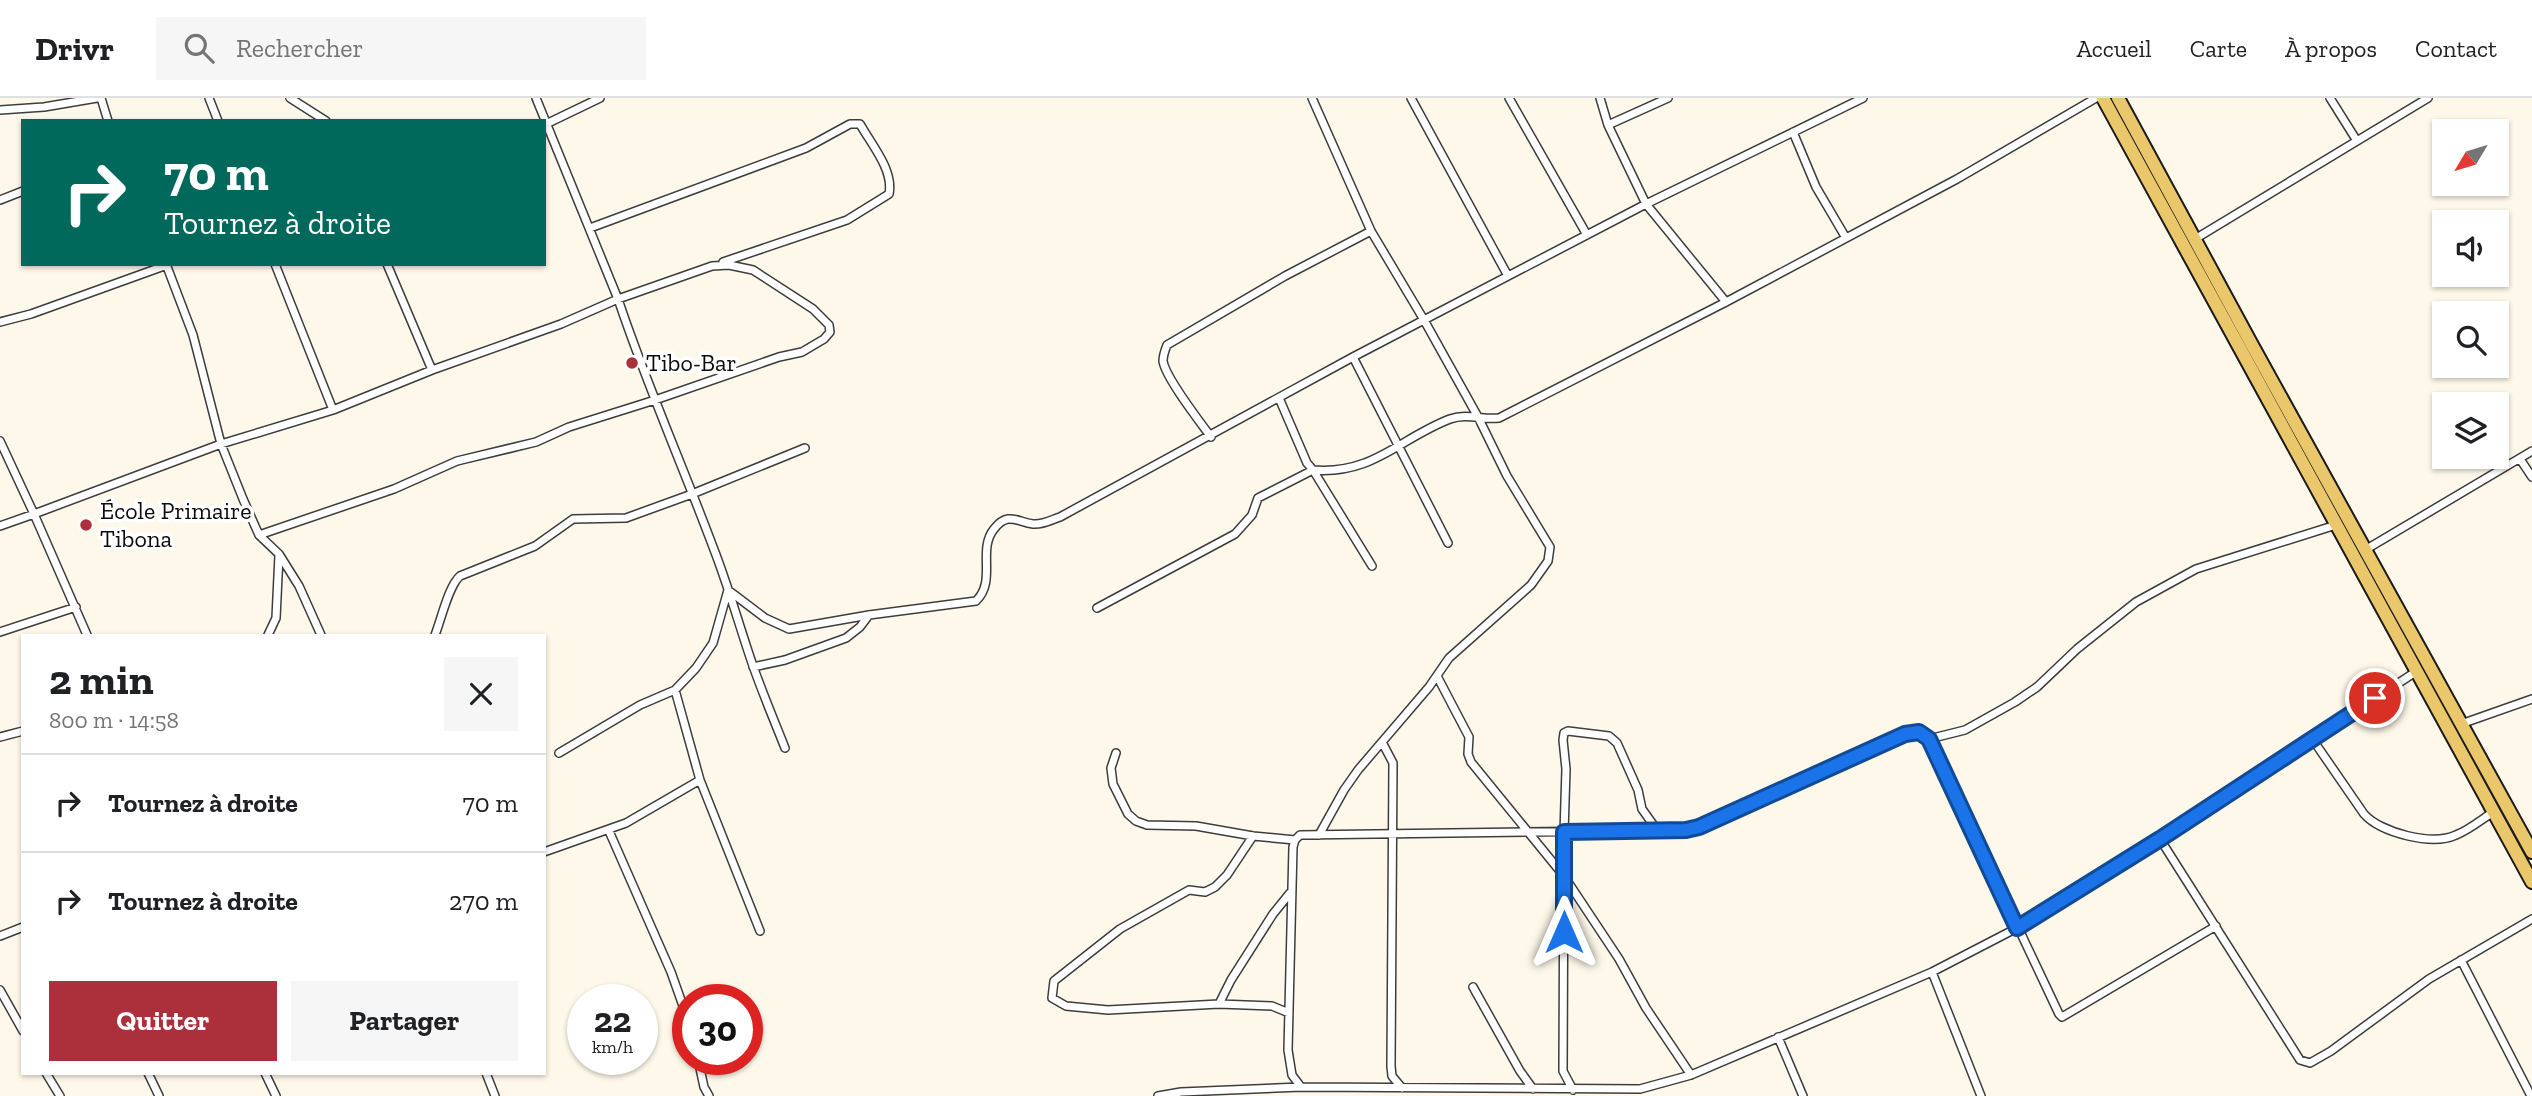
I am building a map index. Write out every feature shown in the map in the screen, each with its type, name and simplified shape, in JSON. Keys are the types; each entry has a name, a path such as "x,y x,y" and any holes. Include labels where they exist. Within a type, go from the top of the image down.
{"main road":[{"path":"2103,98 2532,882"},
{"path":"2118,98 2532,852"}],"street":[{"path":"0,110 44,107 99,98 107,119"},
{"path":"209,98 217,119"},
{"path":"290,98 323,119"},
{"path":"536,98 544,119"},
{"path":"600,98 546,124 618,299 785,748"},
{"path":"1312,98 1371,230 1478,417 1507,476 1550,547 1551,554 1531,585 1449,658 1344,790 1319,835"},
{"path":"1412,98 1508,276"},
{"path":"1509,98 1587,235"},
{"path":"1600,98 1608,125 1646,204 1726,302"},
{"path":"1608,125 1668,98"},
{"path":"728,590 765,618 789,629 976,601 986,585 987,539 1002,522 1013,518 1032,524 1051,520 1211,437 1353,357 1646,204 1863,98"},
{"path":"1097,608 1202,550 1225,541 1252,516 1258,498 1313,470 1329,471 1374,461 1449,419 1466,415 1490,419 1510,413 1957,179 2096,98"},
{"path":"2330,98 2357,141"},
{"path":"2195,239 2428,98"},
{"path":"0,526 221,444 333,410 432,370 561,324 618,299 847,220 889,194 890,188 886,172 860,124 850,124 806,148 590,228"},
{"path":"1793,132 1816,187 1846,238"},
{"path":"0,200 21,192"},
{"path":"1211,437 1165,368 1163,358 1167,345 1285,276 1371,230"},
{"path":"259,534 394,489 457,461 536,442 569,427 779,357 802,352 824,339 830,332 824,317 753,270 729,265 712,266"},
{"path":"0,322 31,314 164,266"},
{"path":"167,266 193,335 221,444 259,534 279,554 299,586 321,634"},
{"path":"276,266 333,410"},
{"path":"388,266 432,370"},
{"path":"1353,357 1448,543"},
{"path":"1279,398 1307,463 1372,566"},
{"path":"0,441 87,634"},
{"path":"435,634 451,586 460,576 536,546 573,519 626,518 805,448"},
{"path":"2365,550 2532,451"},
{"path":"2520,458 2532,478"},
{"path":"1929,739 1965,730 2015,702 2037,687 2077,649 2136,602 2196,569 2336,526"},
{"path":"268,634 276,618 279,554"},
{"path":"559,753 640,705 675,690 696,668 713,643 728,590"},
{"path":"0,632 76,607"},
{"path":"753,667 785,660 846,638 869,615"},
{"path":"1158,1096 1181,1092 1301,1087 1346,1092 1402,1088 1640,1089 1691,1075 1932,972 2017,928 2160,839 2417,671"},
{"path":"1437,676 1469,737 1468,754 1471,762 1564,876 1691,1075"},
{"path":"675,690 700,780 760,930"},
{"path":"2461,724 2532,699"},
{"path":"1573,1090 1563,1071 1566,769 1563,736 1567,731 1609,736 1617,743 1638,790 1642,809 1657,830"},
{"path":"0,737 21,732"},
{"path":"1301,1087 1292,1075 1289,1064 1291,892 1295,840 1300,835 1686,830 1699,827 1905,734 1919,732 1929,739 2017,928 2062,1017 2216,926"},
{"path":"2313,740 2364,814 2373,824 2386,830 2438,839 2455,836 2493,812"},
{"path":"1382,742 1393,763 1391,1066 1392,1076 1402,1088"},
{"path":"1116,754 1111,768 1113,784 1128,814 1136,821 1147,825 1196,826 1295,840"},
{"path":"546,851 609,831 700,780"},
{"path":"609,831 675,984"},
{"path":"1253,836 1227,876 1215,887 1205,892 1189,890 1120,929 1054,981 1052,993 1058,1002 1066,1006 1108,1010 1219,1004 1272,1006 1289,1013"},
{"path":"2160,839 2300,1060 2310,1063 2331,1051 2429,979 2532,919"},
{"path":"1219,1004 1273,914 1291,892"},
{"path":"0,936 21,929"},
{"path":"2461,960 2530,1096"},
{"path":"1932,972 1981,1096"},
{"path":"1473,988 1520,1071 1534,1089"},
{"path":"0,990 21,1027"},
{"path":"1778,1037 1803,1096"},
{"path":"47,1075 60,1096"},
{"path":"149,1075 159,1096"},
{"path":"266,1075 276,1096"},
{"path":"487,1075 495,1096"},
{"path":"701,1075 709,1096"},
{"path":"1631,1096 1640,1089"}],"place":[{"name":"Tibo-Bar","path":"632,363"},
{"name":"École Primaire Tibona","path":"86,525"}],"route":[{"path":"1564,932 1564,832 1686,830 1699,827 1905,734 1919,732 1929,739 2017,928 2160,839 2375,698"}]}
